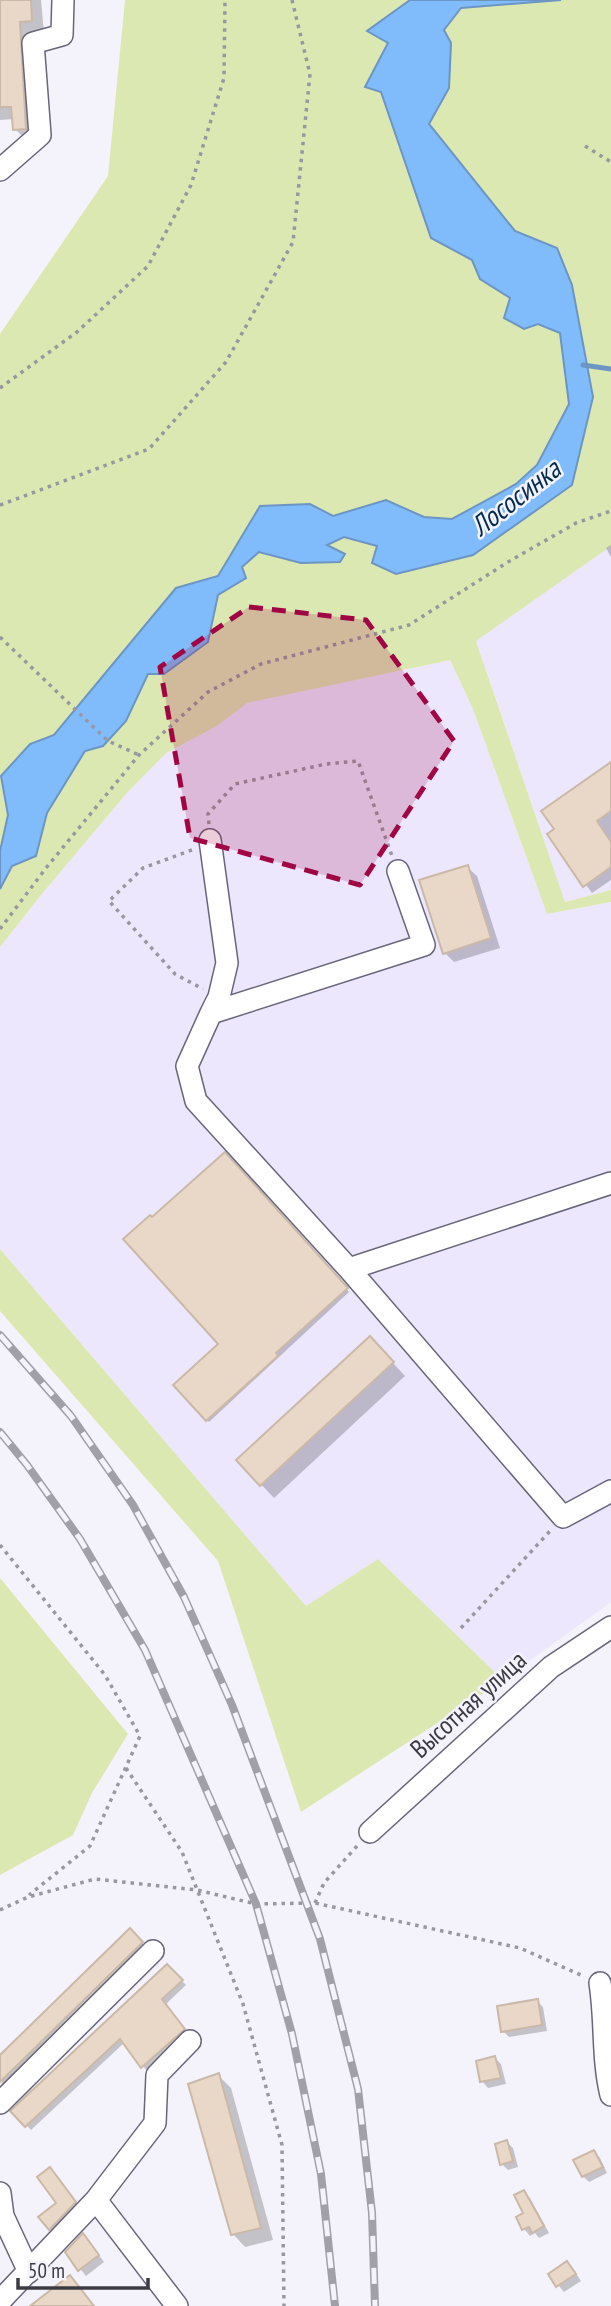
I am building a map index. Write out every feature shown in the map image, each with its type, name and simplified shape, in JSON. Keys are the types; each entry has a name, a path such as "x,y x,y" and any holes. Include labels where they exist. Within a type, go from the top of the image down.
{"lane":[{"path":"0,170 40,135 33,43 62,35 63,0"},
{"path":"210,840 227,962 215,1005 187,1066 196,1101 349,1269 563,1517 611,1491"},
{"path":"215,1005 424,945 398,871"},
{"path":"349,1269 611,1183"},
{"name":"Высотная улица","path":"370,1832 551,1667 611,1627"},
{"path":"0,2103 153,1951"},
{"path":"605,1994 605,2071 611,2095"},
{"path":"4,2298 96,2200 155,2123 157,2076 190,2041"},
{"path":"0,2193 4,2216 29,2272"},
{"path":"96,2200 177,2306"}],"path":[{"path":"0,388 76,332 148,267 191,185 224,78 225,0"},
{"path":"0,505 149,449 226,362 293,242 310,74 292,0"},
{"path":"585,145 611,162"},
{"path":"0,929 46,868 139,755 208,692 261,664 409,625 576,523 611,512"},
{"path":"0,637 108,741 139,755"},
{"path":"215,1005 174,974 109,901 143,868 197,848 210,840 208,814 235,784 326,764 358,761 398,871"},
{"path":"461,1628 563,1517"},
{"path":"0,1545 105,1675 140,1736 90,1846 28,1897"},
{"path":"126,1768 182,1852 243,2004 282,2145 284,2306"},
{"path":"315,1903 324,1883 370,1832"},
{"path":"0,1910 28,1897 95,1879 197,1890 256,1904 315,1903 520,1948 605,1994"}],"highlighted area":[{"path":"249,607 366,620 454,741 360,885 190,838 160,667"}],"shaded area":[{"path":"611,546 611,890 565,902 476,640"},
{"path":"450,660 473,709 547,914 611,902 611,1602 503,1680 378,1559 306,1606 0,1249 0,947 126,794 166,753 217,726 246,703"}],"green space":[{"path":"125,0 410,0 367,31 388,43 381,92 431,238 472,260 480,279 511,298 504,318 538,324 560,333 569,404 537,465 516,484 452,519 424,517 386,500 333,516 310,504 260,507 218,576 176,588 54,735 30,744 1,776 8,815 0,851 0,334 108,176"},
{"path":"561,0 611,0 611,546 476,641 565,902 611,890 611,902 547,914 473,709 450,660 247,703 217,726 166,753 126,794 0,947 0,889 12,866 36,855 47,813 85,750 103,746 126,721 148,673 207,642 218,594 246,578 242,567 259,552 301,563 343,537 377,546 373,563 396,574 473,555 593,397 557,248 515,231 429,124 449,88 444,30 461,8"},
{"path":"0,1249 306,1606 378,1559 503,1680 301,1812 218,1561 0,1311"},
{"path":"0,1578 128,1734 92,1793 73,1835 0,1875"}],"water":[{"name":"Лососинка","path":"410,0 561,0 461,8 444,30 451,43 449,88 429,124 515,231 557,248 572,285 593,397 572,485 473,555 396,574 372,563 377,546 344,537 327,545 345,554 340,562 301,563 259,552 242,567 246,578 218,595 208,642 164,674 148,674 126,721 103,746 85,751 47,813 36,856 12,866 0,889 0,851 8,815 1,776 30,744 54,735 176,588 218,576 260,506 310,504 333,516 386,500 424,517 452,519 516,484 537,465 569,404 560,333 538,324 524,329 504,318 510,298 480,279 472,260 431,238 381,92 365,87 388,43 367,31"}],"building":[{"path":"0,0 31,0 32,21 20,22 26,129 13,130 11,107 0,107"},
{"path":"611,762 611,811 597,821 611,842 611,867 583,887 547,834 554,829 541,811"},
{"path":"468,865 491,938 443,954 419,880"},
{"path":"225,1152 348,1288 206,1421 173,1385 218,1344 123,1239"},
{"path":"370,1336 394,1362 260,1486 236,1460"},
{"path":"130,1928 143,1942 0,2082 0,2055"},
{"path":"167,1964 183,1980 162,1999 185,2029 141,2068 120,2039 25,2127 10,2111"},
{"path":"538,1999 542,2025 501,2032 497,2006"},
{"path":"495,2056 501,2078 480,2082 476,2061"},
{"path":"219,2073 261,2228 231,2235 188,2084"},
{"path":"507,2140 513,2161 500,2165 495,2144"},
{"path":"594,2150 603,2167 582,2177 573,2160"},
{"path":"50,2167 76,2202 49,2230 38,2217 56,2203 37,2177"},
{"path":"524,2190 544,2226 532,2233 529,2227 522,2230 516,2217 523,2213 514,2195"},
{"path":"83,2233 99,2255 78,2271 65,2252"},
{"path":"567,2261 576,2274 556,2287 548,2274"},
{"path":"70,2275 94,2306 30,2306"}],"waterway":[{"path":"583,365 611,369"}],"railway":[{"path":"0,1335 71,1416 133,1505 184,1597 232,1705 320,1939 358,2089 372,2213 375,2306"},
{"path":"0,1432 80,1539 145,1650 256,1904 292,2034 321,2174 335,2306"}]}
